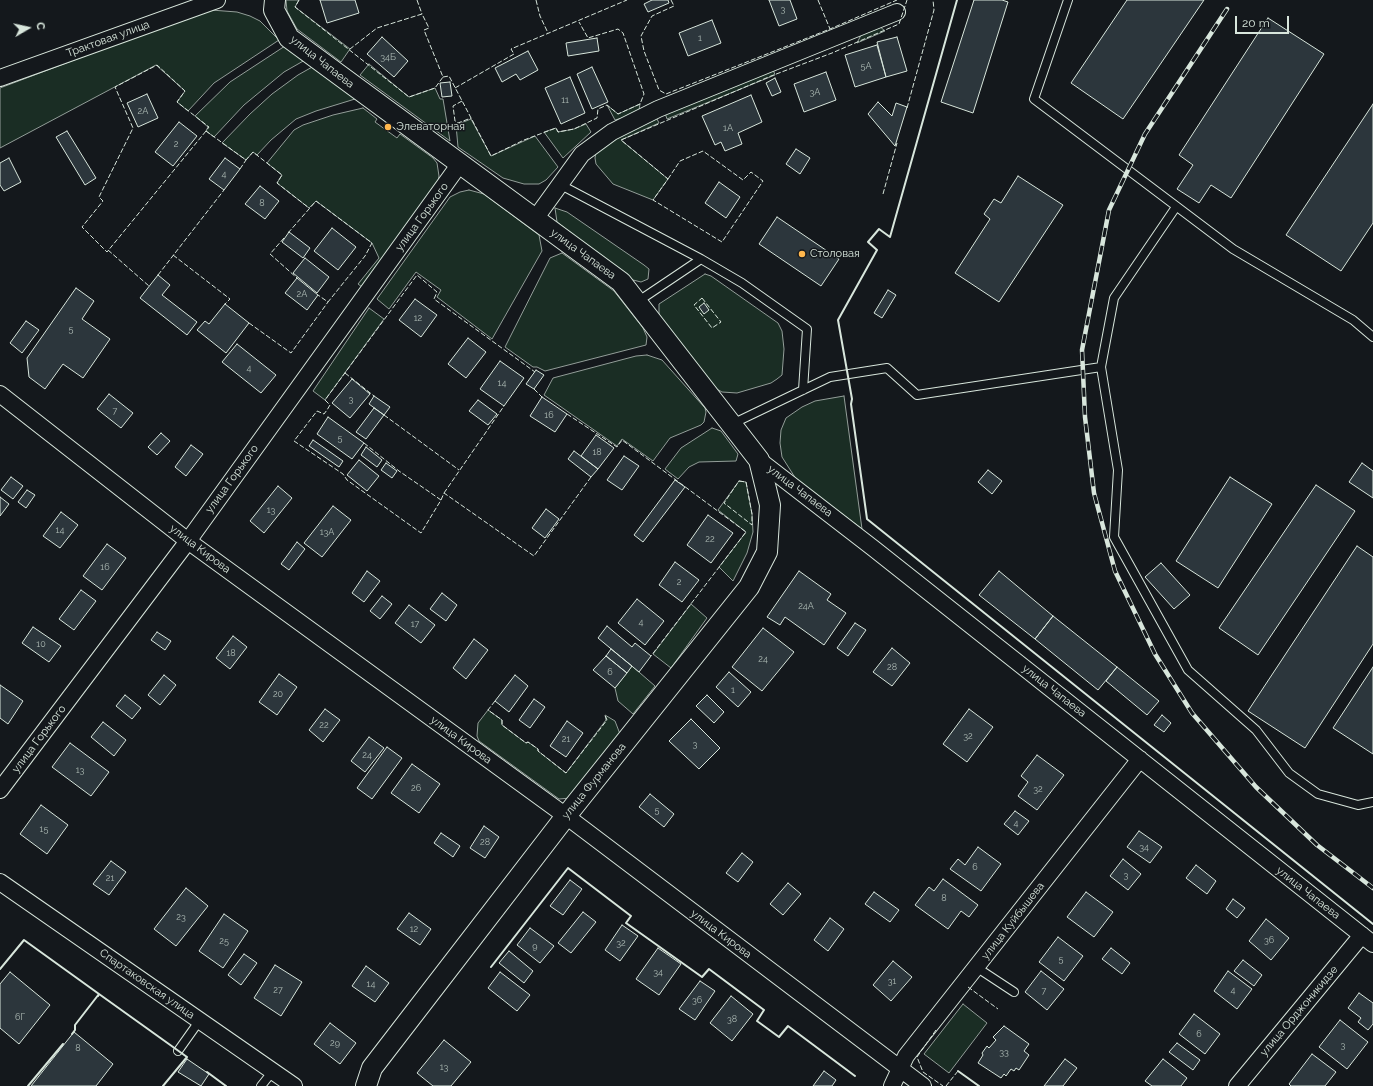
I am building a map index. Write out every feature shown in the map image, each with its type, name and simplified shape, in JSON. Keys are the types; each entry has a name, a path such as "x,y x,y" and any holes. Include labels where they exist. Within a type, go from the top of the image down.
{"street":[{"name":"Трактовая улица","path":"0,78 217,0"},
{"name":"улица Чапаева","path":"275,0 274,10 289,38 621,282 674,353 759,460 874,548 1367,940"},
{"path":"535,219 582,154 612,132 658,109 897,12"},
{"name":"улица Горького","path":"0,790 188,541 459,164"},
{"name":"улица Кирова","path":"0,394 188,541 566,816 924,1086"},
{"name":"улица Фурманова","path":"366,1086 372,1068 566,816 749,587 767,552 770,505 759,460"},
{"name":"улица Куйбышева","path":"892,1086 901,1070 906,1056 1140,759"},
{"name":"Спартаковская улица","path":"0,882 294,1086"},
{"name":"улица Орджоникидзе","path":"1237,1086 1367,940"}],"lane":[{"path":"1066,1 1034,99 1233,250 1353,320 1373,337"},
{"path":"559,184 742,283 807,329 803,390"},
{"path":"1176,207 1114,298 1101,367 1118,470 1114,536 1188,670 1256,730 1288,773 1318,794 1358,805 1373,802"},
{"path":"637,302 700,259"},
{"path":"731,425 830,377 887,368 917,395 1101,367"},
{"path":"976,968 1014,992"},
{"path":"178,1051 200,1020"},
{"path":"261,1086 272,1071"}],"green space":[{"path":"286,0 299,0 295,7 350,49 341,62 297,29 287,11"},
{"path":"211,10 237,12 250,16 260,21 279,40 214,83 188,111 177,102 185,91 156,65 0,148 0,88 201,12"},
{"path":"878,25 885,31 857,43 863,31"},
{"path":"285,46 305,60 284,72 244,105 214,137 206,131 208,127 195,116 230,82"},
{"path":"369,64 409,97 435,88 440,99 443,99 450,141 360,75"},
{"path":"314,66 355,99 296,119 271,140 257,155 253,152 246,160 222,143 272,94 298,75"},
{"path":"773,69 775,75 667,119 665,113"},
{"path":"640,104 639,110 626,117 615,120 607,105 618,114"},
{"path":"363,108 377,119 375,122 397,138 400,134 433,158 437,163 439,176 438,182 362,287 358,284 379,258 372,243 316,201 309,208 277,183 282,175 267,163 294,130 303,125 333,115"},
{"path":"656,117 659,123 621,140 668,179 653,200 613,184 596,164 595,158 596,152 616,136"},
{"path":"471,119 491,156 535,136 558,167 546,180 539,184 524,184 503,178 458,147 456,125"},
{"path":"586,124 591,132 563,158 544,132 556,128 558,132 574,129"},
{"path":"469,190 484,194 539,235 542,251 492,339 437,297 441,290 416,272 389,309 377,299 450,197 460,192"},
{"path":"555,208 567,212 644,265 649,269 648,279 641,282 629,279 557,222"},
{"path":"562,253 614,291 643,328 647,337 646,345 545,371 537,367 533,367 505,347 550,258"},
{"path":"705,274 711,276 778,323 782,331 784,349 782,375 771,383 737,393 722,392 715,388 659,315 659,304"},
{"path":"369,308 384,319 325,400 313,391"},
{"path":"647,355 662,360 705,408 706,412 704,422 701,425 670,438 653,461 622,439 617,446 544,395 553,378 636,356"},
{"path":"844,396 862,529 796,479 782,457 780,443 781,430 786,418 802,407 815,401"},
{"path":"712,428 721,431 738,454 736,461 699,462 689,467 678,479 665,469 681,448"},
{"path":"739,481 746,482 752,514 753,532 747,553 733,581 719,567 746,532 718,510"},
{"path":"691,604 707,618 671,668 653,654"},
{"path":"632,666 655,686 633,714 618,701 615,688"},
{"path":"488,710 502,720 502,725 526,743 528,742 538,749 538,751 566,773 606,720 605,715 615,721 620,734 571,798 559,799 479,741 477,736 478,723"},
{"path":"963,1004 987,1023 949,1073 924,1054"}],"building":[{"path":"320,0 355,0 359,13 327,23"},
{"path":"652,0 668,0 669,3 648,12 644,4"},
{"path":"769,0 790,0 797,19 779,26"},
{"path":"974,0 1002,0 1008,2 973,113 941,102"},
{"path":"1127,0 1204,0 1123,119 1071,83"},
{"path":"1268,18 1324,54 1231,198 1211,185 1199,203 1177,189 1193,165 1179,155"},
{"path":"712,20 721,43 688,56 679,33"},
{"path":"382,37 408,61 394,77 367,54"},
{"path":"897,37 907,71 886,77 877,42"},
{"path":"597,38 599,51 568,56 566,43"},
{"path":"877,45 886,77 855,87 845,55"},
{"path":"528,51 538,70 520,80 516,74 502,82 495,68"},
{"path":"592,67 608,102 592,109 577,74"},
{"path":"826,72 836,100 804,112 794,84"},
{"path":"570,77 585,113 561,124 545,88"},
{"path":"775,78 781,92 772,96 766,83"},
{"path":"450,82 452,96 442,97 440,83"},
{"path":"147,94 158,118 138,127 127,103"},
{"path":"751,95 762,122 738,133 742,144 725,151 721,142 715,145 702,116"},
{"path":"878,102 892,116 896,103 907,107 895,146 868,114"},
{"path":"1373,104 1373,223 1341,271 1286,235"},
{"path":"179,122 197,136 173,166 155,152"},
{"path":"67,131 96,178 85,185 56,137"},
{"path":"796,149 810,158 800,174 786,164"},
{"path":"9,158 21,182 4,191 0,185 0,163"},
{"path":"225,158 240,169 224,190 209,179"},
{"path":"1018,176 1063,205 999,302 955,273 990,219 984,214 994,199 1001,203"},
{"path":"719,182 740,197 726,218 705,203"},
{"path":"260,186 279,201 265,219 245,204"},
{"name":"Столовая","path":"777,217 839,259 821,286 759,244"},
{"path":"332,228 356,247 338,270 314,251"},
{"path":"289,232 310,248 303,258 282,242"},
{"path":"305,258 329,277 317,293 293,273"},
{"path":"158,275 170,285 162,295 197,322 187,335 140,298"},
{"path":"297,278 318,295 307,310 285,293"},
{"path":"76,288 94,301 82,319 110,339 83,378 63,364 45,389 29,377 27,358"},
{"path":"888,290 896,295 882,318 874,313"},
{"path":"415,299 437,315 421,337 399,320"},
{"path":"704,303 709,310 704,314 699,307"},
{"path":"225,304 249,323 226,353 197,330 205,321 209,324"},
{"path":"26,321 39,330 22,353 10,343"},
{"path":"468,338 486,352 466,378 448,364"},
{"path":"237,344 276,375 261,393 222,362"},
{"path":"500,361 524,378 504,406 480,389"},
{"path":"536,370 544,375 534,389 526,384"},
{"path":"352,379 370,394 350,418 332,403"},
{"path":"109,394 133,413 121,428 97,409"},
{"path":"374,396 390,407 384,415 369,404"},
{"path":"542,397 567,414 555,432 530,416"},
{"path":"478,400 497,414 488,425 469,411"},
{"path":"374,408 384,415 366,439 356,432"},
{"path":"328,417 364,443 352,459 317,434"},
{"path":"161,433 170,441 157,455 148,447"},
{"path":"596,435 614,448 598,469 581,456"},
{"path":"313,440 343,461 339,467 309,446"},
{"path":"191,445 203,454 186,476 175,467"},
{"path":"366,447 382,460 377,467 361,455"},
{"path":"574,451 598,469 591,477 568,459"},
{"path":"624,456 639,466 622,490 607,480"},
{"path":"359,460 379,476 367,491 347,475"},
{"path":"386,463 397,471 392,478 381,470"},
{"path":"1362,463 1373,471 1373,498 1349,482"},
{"path":"988,470 1002,481 992,494 978,482"},
{"path":"11,477 23,486 13,499 1,490"},
{"path":"1230,477 1272,504 1218,588 1176,561"},
{"path":"675,480 685,487 643,542 634,535"},
{"path":"1316,485 1355,511 1258,655 1219,628"},
{"path":"278,486 292,498 264,533 250,521"},
{"path":"27,490 35,495 26,508 18,502"},
{"path":"0,497 9,504 0,516"},
{"path":"333,506 351,520 322,557 304,543"},
{"path":"546,509 559,519 545,538 532,528"},
{"path":"61,512 78,525 60,548 43,536"},
{"path":"708,515 733,533 711,563 687,545"},
{"path":"297,542 305,549 289,570 281,564"},
{"path":"107,544 126,558 102,590 83,576"},
{"path":"1357,546 1373,557 1373,644 1305,748 1248,711"},
{"path":"675,562 699,580 682,602 659,585"},
{"path":"1161,563 1190,595 1174,609 1145,577"},
{"path":"367,571 380,581 364,602 352,593"},
{"path":"799,571 831,594 827,600 846,613 824,645 785,617 780,625 767,617"},
{"path":"999,571 1053,616 1035,639 979,595"},
{"path":"81,590 96,601 74,630 59,619"},
{"path":"442,593 457,605 446,621 430,609"},
{"path":"382,596 392,604 380,619 370,611"},
{"path":"637,599 664,621 645,645 618,623"},
{"path":"409,605 435,625 421,643 395,623"},
{"path":"1053,616 1117,667 1098,690 1035,639"},
{"path":"855,623 866,630 848,656 837,648"},
{"path":"607,626 632,647 635,643 651,656 639,672 598,638"},
{"path":"33,627 61,646 49,662 22,643"},
{"path":"763,628 794,652 762,691 732,667"},
{"path":"157,632 171,641 165,650 151,640"},
{"path":"233,636 247,647 230,669 216,658"},
{"path":"474,639 488,650 466,679 453,668"},
{"path":"892,648 910,663 892,686 873,672"},
{"path":"611,649 632,666 627,673 606,656"},
{"path":"606,656 627,673 615,688 593,670"},
{"path":"1117,667 1159,701 1147,715 1106,681"},
{"path":"1373,667 1373,754 1333,728"},
{"path":"729,672 751,692 738,707 716,687"},
{"path":"279,674 297,687 277,715 259,702"},
{"path":"164,675 176,685 160,705 148,695"},
{"path":"515,675 528,686 509,712 495,701"},
{"path":"0,685 23,701 8,724 0,718"},
{"path":"125,695 141,708 132,719 116,706"},
{"path":"707,695 724,712 714,723 696,706"},
{"path":"534,699 545,707 530,728 519,720"},
{"path":"325,709 340,720 323,742 309,730"},
{"path":"969,709 993,727 967,762 943,744"},
{"path":"1162,715 1171,723 1164,732 1154,725"},
{"path":"691,719 720,748 699,769 669,741"},
{"path":"567,721 583,733 566,757 550,746"},
{"path":"103,722 126,740 114,756 91,737"},
{"path":"369,737 384,748 365,772 351,761"},
{"path":"70,743 109,772 91,796 52,767"},
{"path":"387,747 402,758 372,799 357,788"},
{"path":"1037,755 1064,775 1037,810 1018,796 1028,782 1021,776"},
{"path":"412,764 440,784 419,813 391,793"},
{"path":"650,794 674,814 664,827 639,807"},
{"path":"41,805 68,825 47,854 20,834"},
{"path":"1015,811 1029,821 1018,835 1004,824"},
{"path":"484,826 499,837 485,858 470,848"},
{"path":"1139,831 1162,847 1150,863 1127,847"},
{"path":"441,833 460,846 453,857 434,843"},
{"path":"978,847 1001,864 981,891 950,869 958,859 965,865"},
{"path":"742,853 753,862 738,882 726,873"},
{"path":"1123,859 1141,874 1128,890 1110,876"},
{"path":"111,861 126,872 109,895 93,884"},
{"path":"1196,865 1216,881 1207,894 1186,878"},
{"path":"943,879 978,905 969,917 961,911 948,929 915,905 929,887 934,891"},
{"path":"570,880 582,889 563,915 550,906"},
{"path":"788,883 801,894 783,915 770,904"},
{"path":"186,888 208,906 176,946 154,929"},
{"path":"874,892 899,910 890,922 865,904"},
{"path":"1086,892 1113,912 1094,937 1067,917"},
{"path":"1233,899 1245,908 1237,918 1226,909"},
{"path":"583,912 596,922 571,953 558,943"},
{"path":"409,913 431,929 420,945 397,929"},
{"path":"224,914 248,931 223,968 199,951"},
{"path":"830,918 844,929 828,951 814,940"},
{"path":"1266,919 1289,938 1271,960 1249,941"},
{"path":"622,925 638,936 620,961 605,950"},
{"path":"530,928 554,946 540,963 517,945"},
{"path":"1058,937 1083,956 1064,981 1039,962"},
{"path":"658,948 681,964 659,995 636,979"},
{"path":"1111,948 1130,963 1122,974 1102,959"},
{"path":"509,951 533,971 524,983 499,963"},
{"path":"244,954 257,963 241,985 228,975"},
{"path":"1243,960 1262,975 1254,986 1234,971"},
{"path":"893,961 912,977 891,1001 873,985"},
{"path":"275,965 302,982 281,1016 254,998"},
{"path":"366,966 389,983 375,1002 352,986"},
{"path":"1041,971 1064,989 1047,1010 1025,992"},
{"path":"1228,971 1252,989 1237,1009 1214,991"},
{"path":"10,972 50,1005 19,1044 0,1028 0,984"},
{"path":"500,972 530,995 517,1011 488,988"},
{"path":"700,981 715,991 695,1020 679,1009"},
{"path":"1359,993 1373,1003 1373,1024 1368,1030 1358,1022 1361,1018 1348,1008"},
{"path":"731,996 753,1014 732,1041 710,1023"},
{"path":"1194,1014 1220,1034 1205,1054 1179,1034"},
{"path":"1340,1020 1368,1042 1347,1069 1319,1047"},
{"path":"330,1023 356,1043 340,1064 314,1044"},
{"path":"1004,1026 1029,1044 1024,1051 1029,1055 1019,1070 1016,1068 1014,1071 1011,1069 1006,1076 1004,1074 1001,1078 978,1063 987,1046 989,1048 996,1040 993,1037"},
{"path":"74,1032 113,1064 96,1086 31,1086"},
{"path":"444,1040 471,1062 451,1086 433,1086 417,1073"},
{"path":"1177,1043 1200,1060 1193,1070 1169,1052"},
{"path":"1312,1054 1336,1072 1325,1086 1291,1086 1289,1084"},
{"path":"187,1059 209,1074 201,1086 178,1072"},
{"path":"1065,1059 1077,1068 1063,1086 1044,1086"},
{"path":"1163,1059 1187,1078 1181,1086 1152,1086 1145,1081"},
{"path":"824,1071 836,1080 832,1086 813,1086"}],"railway":[{"path":"1227,9 1145,134 1109,210 1082,350 1085,417 1094,493 1115,571 1155,654 1192,713 1256,787 1317,845 1373,888"}],"fence":[{"path":"299,0 295,7 409,97 435,88 443,77 424,30 429,28 422,14 377,28 350,49"},
{"path":"417,0 422,14"},
{"path":"536,0 540,16 548,33"},
{"path":"455,88 514,54 511,49 627,0"},
{"path":"671,0 674,6 652,16 641,36 644,51 659,90 666,94 830,29 897,0"},
{"path":"818,0 830,29"},
{"path":"668,179 680,161 703,151 743,180 751,172 763,181 722,242 653,200 668,179 621,140 771,76 832,53 899,24 907,0"},
{"path":"907,108 934,10 933,0"},
{"path":"443,77 449,76 491,156 524,140 556,128 558,132 574,129 597,118 598,109 607,105 618,114 640,104 644,94 623,33 618,29 588,38 579,22"},
{"path":"206,131 107,252 82,227 103,201 99,197 133,128 115,87 157,65 185,91 177,102 209,127 206,131 246,160 253,152 282,175 277,183 309,208"},
{"path":"462,101 453,106 455,121 458,123 471,118"},
{"path":"883,194 897,143"},
{"path":"240,169 246,160"},
{"path":"158,275 224,190"},
{"path":"288,233 316,201 372,243 365,256 328,302 318,295"},
{"path":"284,238 270,254 297,278"},
{"path":"108,250 149,286"},
{"path":"173,255 230,299 225,304"},
{"path":"364,443 399,471 441,500 421,533 347,480 343,474 294,441 317,411 324,414 327,410 330,405 325,400 417,275 437,292 434,299 535,372"},
{"path":"702,298 721,322 712,328 694,305 702,298"},
{"path":"249,323 291,353 328,302"},
{"path":"345,373 374,396"},
{"path":"534,389 542,397"},
{"path":"444,493 504,406"},
{"path":"567,414 617,447 622,440 746,532 651,656"},
{"path":"384,415 459,470"},
{"path":"441,500 444,493 534,556 591,477"},
{"path":"739,481 746,482 752,514 752,525 724,503 739,481"},
{"path":"495,701 488,710 502,720 502,725 526,743 528,742 538,749 538,751 566,773 607,720 605,715"},
{"path":"968,987 998,1009"},
{"path":"936,1030 917,1057 923,1072 943,1086"},
{"path":"946,1086 958,1071"}],"wall":[{"path":"957,0 890,237 879,229 868,242 877,250 838,320 852,399 851,404 867,519 1373,924"},
{"path":"491,967 568,868 631,916 626,923 702,977 709,969 764,1010 757,1021 779,1037 788,1026 855,1076"},
{"path":"0,969 24,940 99,994 98,996"},
{"path":"72,1034 75,1030 75,1025 99,994 187,1057 163,1086"},
{"path":"28,1086 63,1044"},
{"path":"958,1071 979,1086"},
{"path":"207,1072 226,1086"}],"place":[{"name":"Элеваторная","path":"388,127"},
{"name":"Столовая","path":"802,254"}]}
